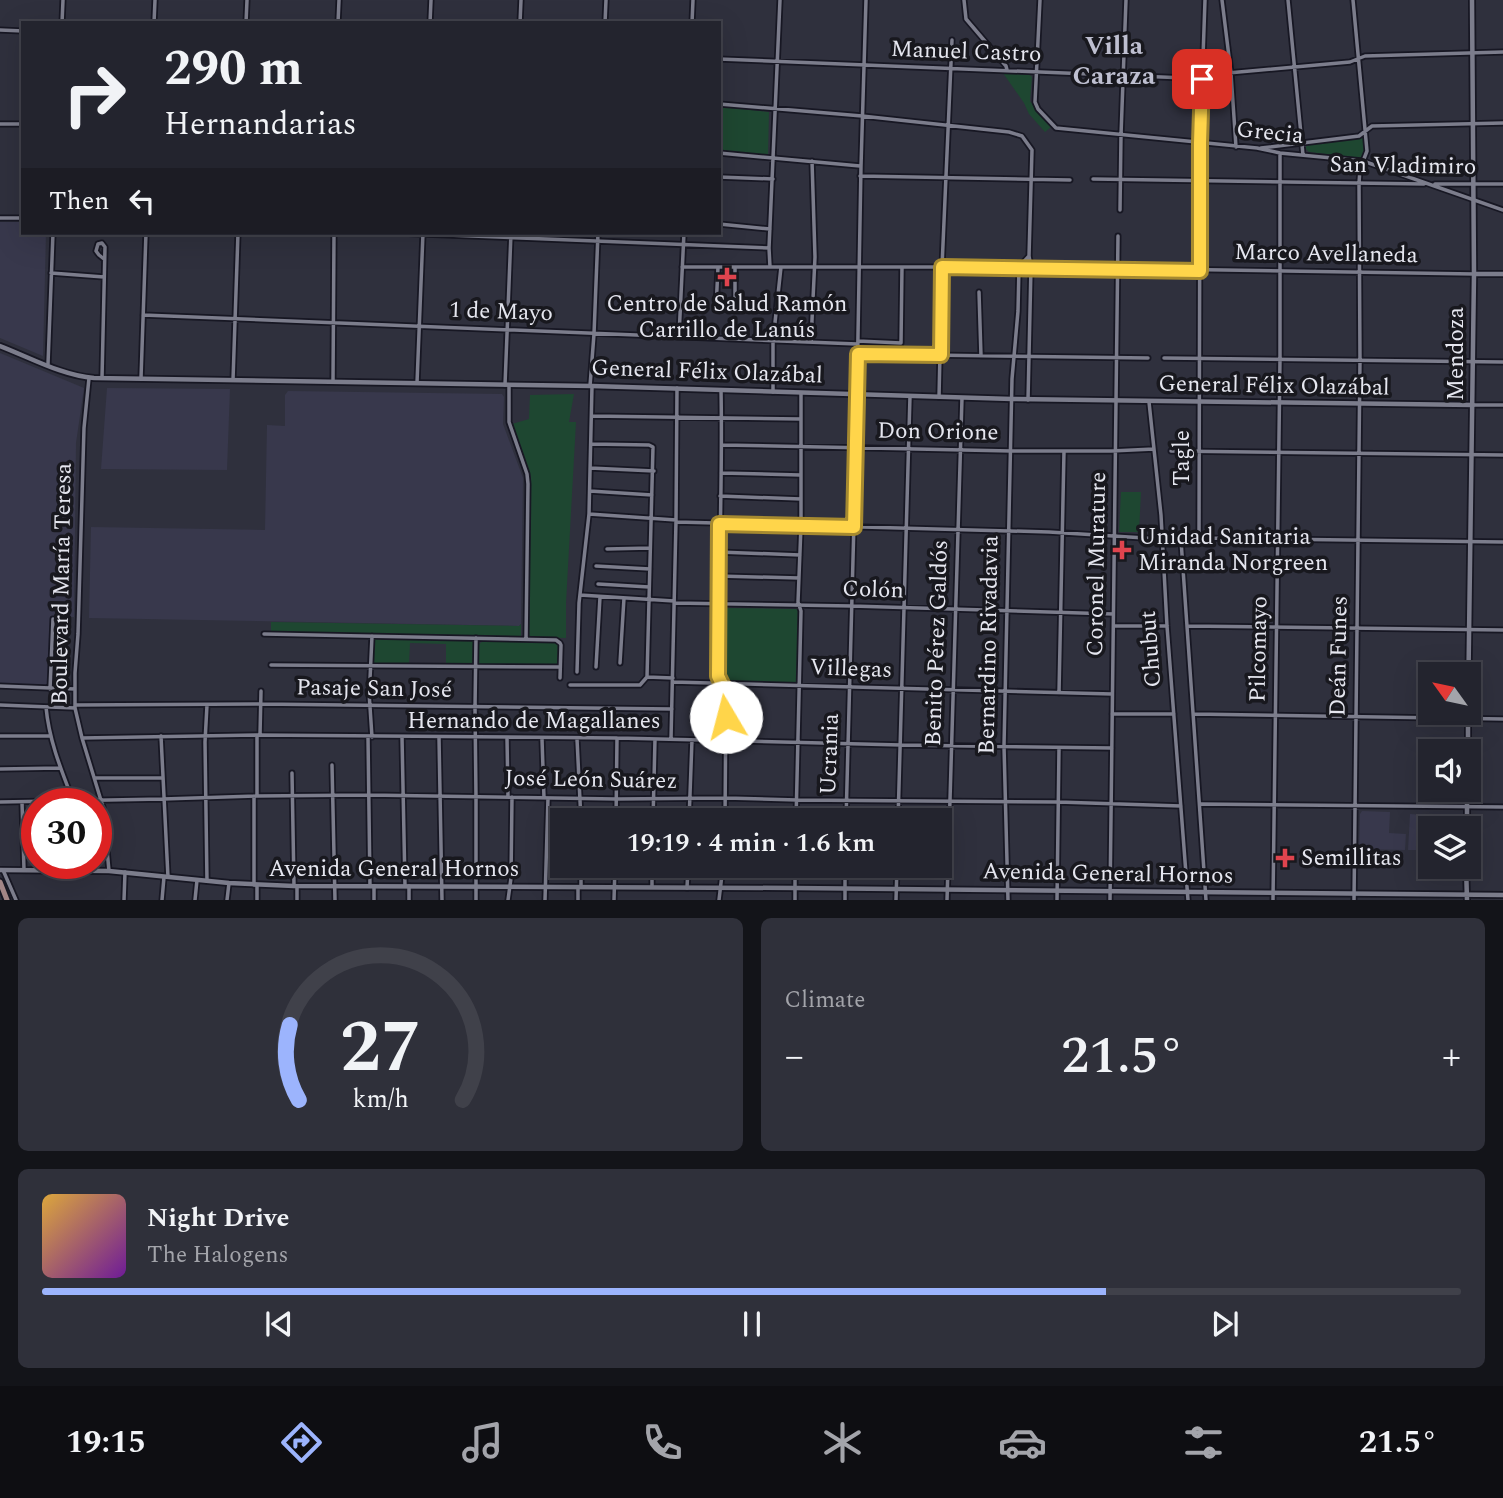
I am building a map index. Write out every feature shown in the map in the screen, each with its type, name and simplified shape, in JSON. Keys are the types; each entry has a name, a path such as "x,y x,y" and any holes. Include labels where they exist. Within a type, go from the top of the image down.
{"main road":[{"path":"0,882 7,900"}],"street":[{"path":"62,21 63,0"},
{"path":"154,21 155,0"},
{"path":"246,21 247,0"},
{"path":"338,21 339,0"},
{"path":"430,21 431,0"},
{"path":"520,21 521,0"},
{"path":"605,21 606,0"},
{"path":"692,21 694,0"},
{"path":"770,267 780,0"},
{"name":"Ucrania","path":"846,808 866,0"},
{"path":"964,0 966,19 1007,70"},
{"path":"1037,72 1040,0"},
{"path":"1120,210 1126,0"},
{"name":"Tagle","path":"1199,538 1200,143 1205,0"},
{"path":"1222,0 1236,147"},
{"path":"1288,0 1303,155"},
{"name":"Deán Funes","path":"1353,0 1367,154 1360,169 1359,183 1360,404 1354,897"},
{"name":"Mendoza","path":"1469,662 1474,274 1472,0"},
{"path":"0,30 21,31"},
{"path":"939,397 952,40"},
{"name":"Manuel Castro","path":"721,58 1202,79 1231,73 1350,62 1365,56 1503,52"},
{"name":"Grecia","path":"1037,72 1036,105 1056,128 1363,161 1503,210"},
{"path":"721,104 948,125 1014,132 1022,136 1032,150 1028,400"},
{"path":"1257,149 1359,136 1372,126 1503,123"},
{"path":"0,124 21,124"},
{"path":"721,153 860,166"},
{"name":"Pilcomayo","path":"1273,897 1280,153"},
{"path":"811,342 815,266 812,161"},
{"path":"860,176 1070,180"},
{"path":"721,177 773,179"},
{"name":"San Vladimiro","path":"1093,179 1503,184"},
{"path":"0,218 21,218"},
{"path":"721,224 770,229"},
{"path":"48,365 53,235"},
{"path":"141,378 146,235"},
{"path":"233,380 238,235"},
{"path":"333,382 334,235"},
{"path":"417,383 423,235"},
{"path":"526,639 528,478 509,426 507,385 511,235 769,248"},
{"path":"577,672 580,595 589,514 598,235"},
{"path":"679,336 684,235"},
{"name":"Coronel Murature","path":"1110,900 1118,236"},
{"path":"1019,267 1029,256"},
{"path":"102,378 104,259"},
{"name":"Marco Avellaneda","path":"682,267 1031,267 1503,274"},
{"path":"716,309 718,267"},
{"path":"735,300 736,267"},
{"path":"773,393 773,341 782,267"},
{"name":"1 de Mayo","path":"143,315 773,341 901,343 902,267"},
{"name":"Bernardino Rivadavia","path":"1008,900 1004,746 1012,399 1019,267"},
{"path":"51,273 104,277"},
{"path":"979,292 981,356"},
{"name":"General Félix Olazábal","path":"0,345 89,378 677,388 1028,400 1503,405"},
{"path":"858,354 1148,358"},
{"path":"1164,358 1503,362"},
{"name":"Boulevard María Teresa","path":"89,378 84,428 75,706 97,788"},
{"path":"671,739 677,388"},
{"path":"721,390 718,676 726,692 726,808"},
{"path":"797,808 801,393"},
{"path":"899,808 911,396"},
{"name":"Benito Pérez Galdós","path":"947,900 962,398"},
{"name":"Chubut","path":"1149,402 1188,900"},
{"path":"592,416 801,419"},
{"path":"570,685 642,684 647,677 653,447 592,444"},
{"name":"Don Orione","path":"722,445 1011,451 1154,449"},
{"path":"1059,693 1065,451"},
{"path":"1171,451 1503,455"},
{"path":"590,468 654,471"},
{"path":"721,472 801,475"},
{"path":"590,491 652,495"},
{"path":"720,496 801,499"},
{"path":"589,514 719,524 1161,538"},
{"path":"1199,538 1503,542"},
{"name":"Chubut","path":"1199,538 1181,540 1206,893"},
{"path":"607,549 651,548"},
{"path":"718,552 800,555"},
{"path":"596,566 651,569"},
{"path":"719,576 799,578"},
{"path":"598,584 649,587"},
{"name":"Colón","path":"580,595 718,604 1113,614"},
{"path":"596,667 600,597"},
{"path":"620,663 624,598"},
{"path":"50,689 53,620"},
{"path":"1114,626 1167,626"},
{"path":"1187,626 1503,630"},
{"path":"264,634 558,641 561,645 560,678"},
{"path":"370,678 372,636"},
{"path":"476,638 476,900"},
{"path":"271,664 560,667"},
{"name":"Villegas","path":"647,677 722,684 1112,694"},
{"path":"0,686 75,689"},
{"path":"257,900 255,796 261,691"},
{"path":"369,692 369,795 374,900"},
{"path":"207,704 207,881"},
{"name":"Pasaje San José","path":"0,705 46,707 261,704 672,709"},
{"path":"46,707 50,736 68,788"},
{"path":"1112,714 1174,714"},
{"path":"1194,714 1418,719"},
{"path":"1481,719 1503,719"},
{"name":"Hernando de Magallanes","path":"82,738 258,735 617,738 1112,748"},
{"path":"0,736 50,736"},
{"path":"161,736 166,877 162,900"},
{"path":"402,737 409,900"},
{"path":"439,737 442,900"},
{"path":"507,738 511,878 508,900"},
{"path":"542,738 546,798 545,900"},
{"path":"577,738 581,808"},
{"path":"616,808 617,738"},
{"path":"653,808 655,739"},
{"path":"690,808 692,740"},
{"path":"1057,900 1059,747"},
{"path":"332,765 335,900"},
{"path":"0,769 60,768"},
{"path":"292,773 297,900"},
{"path":"95,778 162,778"},
{"name":"José León Suárez","path":"112,800 369,795 1058,802 1181,806"},
{"name":"José León Suárez","path":"0,803 21,802"},
{"path":"1467,802 1467,816"},
{"path":"1200,804 1503,807"},
{"path":"1,870 16,900"},
{"name":"Avenida General Hornos","path":"1,870 21,870"},
{"name":"Avenida General Hornos","path":"112,871 229,883 295,886 1187,892 1273,897 1503,895"},
{"path":"124,900 125,872"},
{"path":"578,900 580,878"},
{"path":"614,878 614,900"},
{"path":"652,878 652,887"},
{"path":"687,878 687,888"},
{"path":"719,900 722,878"},
{"path":"794,900 795,878"},
{"path":"845,878 845,900"},
{"path":"896,878 896,900"},
{"path":"1466,879 1466,897"},
{"path":"195,900 197,880"},
{"path":"227,900 229,883"},
{"path":"1206,893 1206,900"}],"shaded area":[{"path":"0,222 21,222 21,235 46,235 43,356 0,338"},
{"path":"0,353 84,388 76,443 74,617 54,617 52,687 0,685"},
{"path":"107,388 230,389 227,470 101,469"},
{"path":"288,391 502,394 503,424 523,478 519,626 89,618 91,527 265,530 267,425 285,426 285,395"},
{"path":"1362,811 1390,812 1389,833 1406,834 1405,850 1359,849"},
{"path":"1410,814 1424,815 1418,816 1418,850 1408,850"}],"green space":[{"path":"1003,73 1032,77 1030,101 1051,127 1045,132 1029,114"},
{"path":"721,106 769,112 768,155 721,150"},
{"path":"1362,137 1365,154 1362,158 1309,152 1306,149 1309,144"},
{"path":"574,394 569,422 576,422 566,638 529,637 531,477 512,424 529,419 530,395"},
{"path":"1121,492 1141,492 1139,532 1119,532"},
{"path":"721,608 798,609 797,683 724,682 720,676"},
{"path":"271,622 521,624 521,637 271,632"},
{"path":"374,639 473,640 473,665 446,664 446,644 410,643 409,664 374,664"},
{"path":"483,641 555,642 558,645 558,665 478,664 478,645"}],"place":[{"name":"Centro de Salud Ramón Carrillo de Lanús","path":"727,277"},
{"name":"Unidad Sanitaria Miranda Norgreen","path":"1122,550"},
{"name":"Semillitas","path":"1285,858"}],"district":[{"name":"Villa Caraza","path":"1114,61"}],"route":[{"path":"726,717 726,688 718,676 719,524 854,527 858,354 941,355 942,267 1200,271 1202,79"}]}
